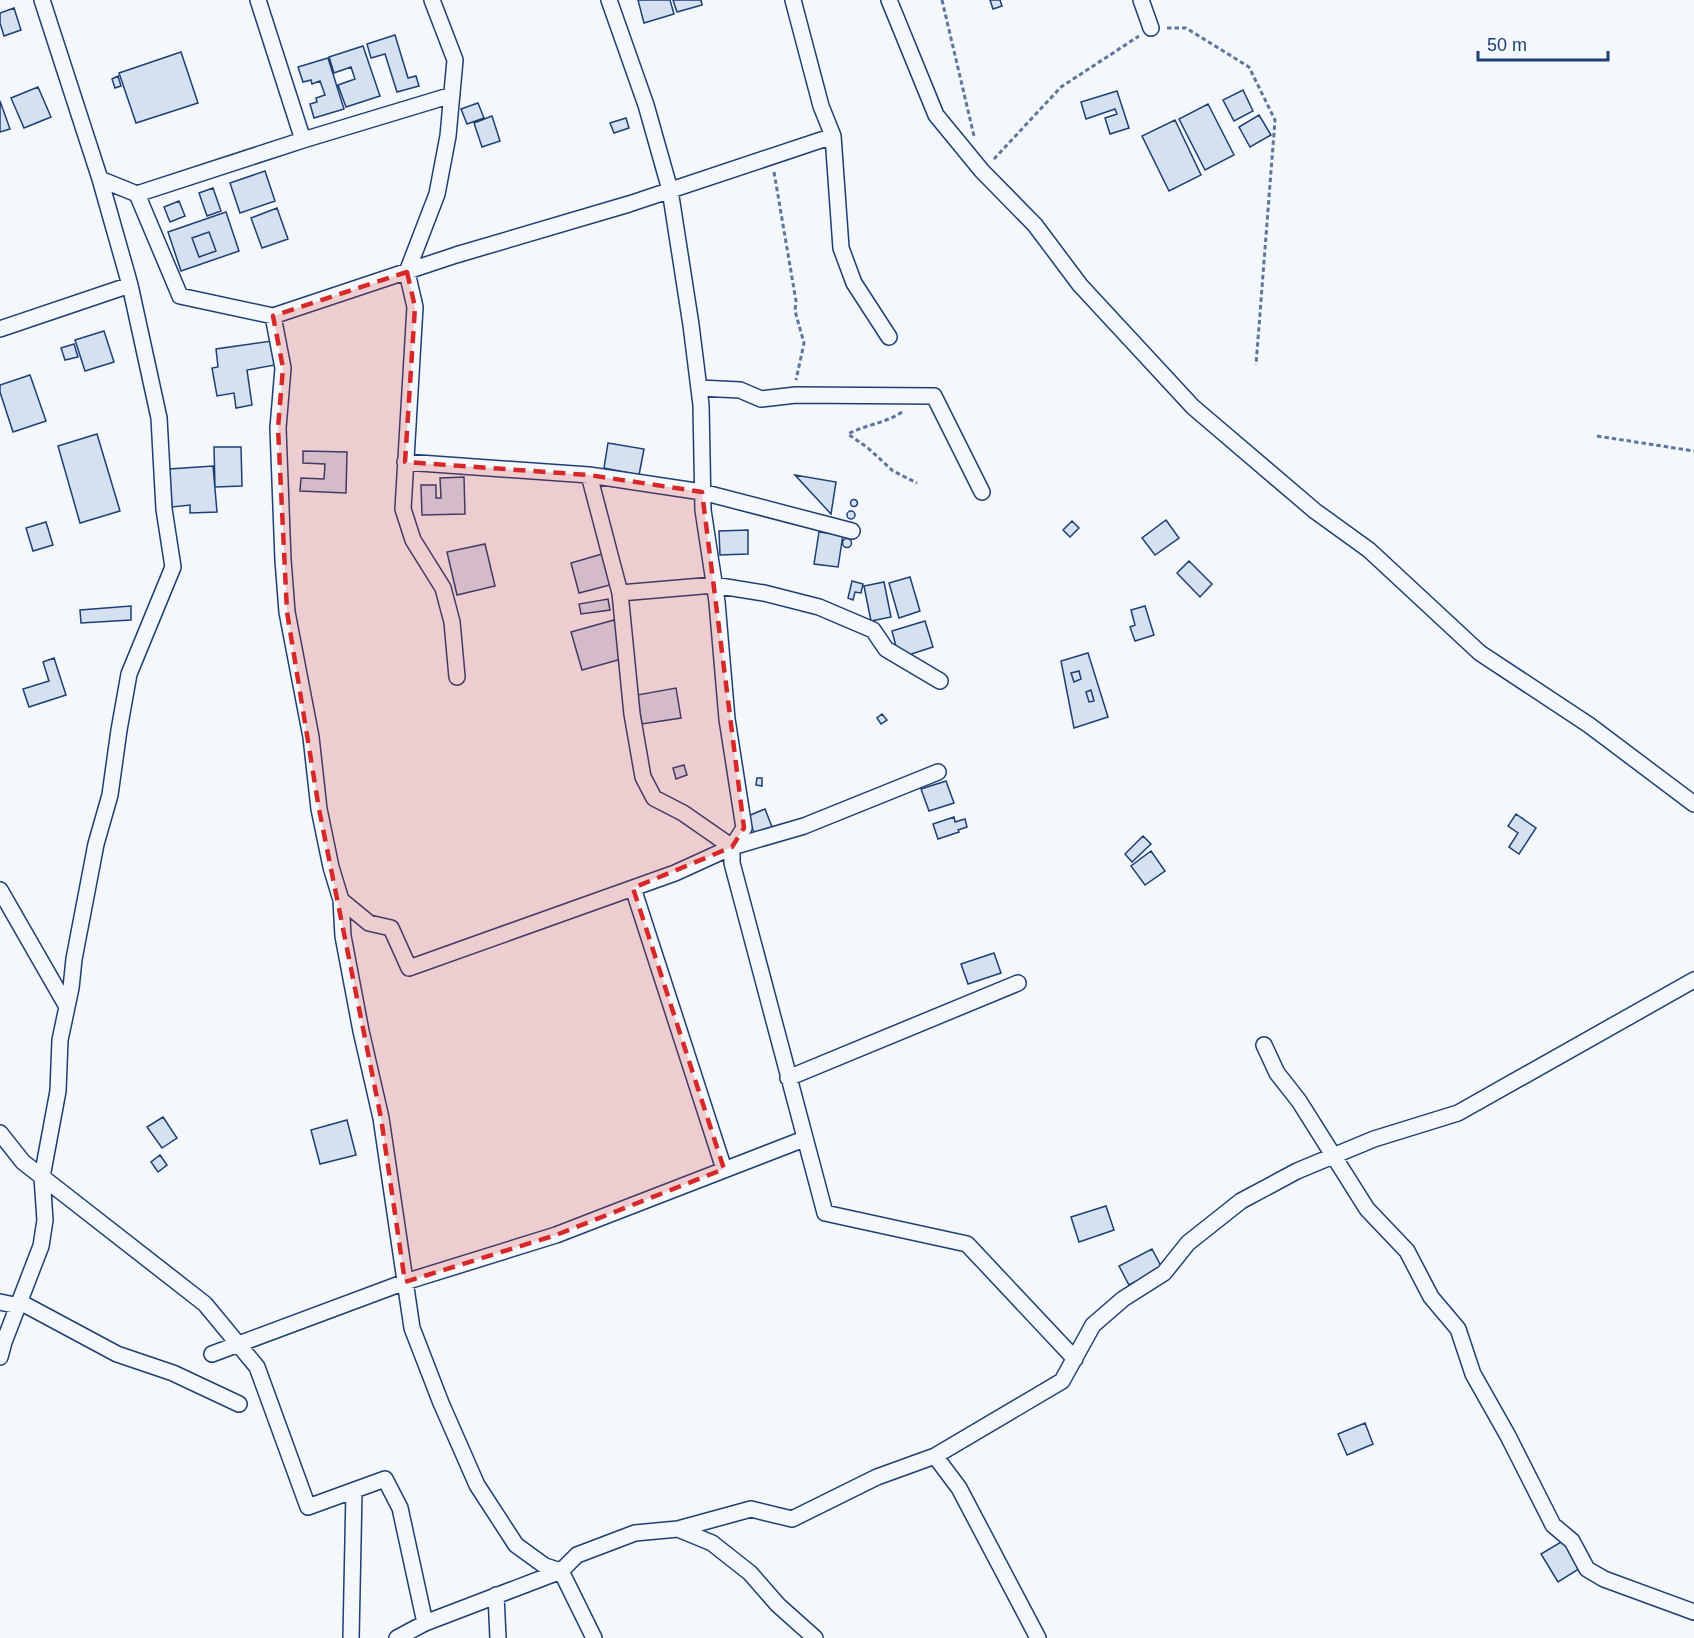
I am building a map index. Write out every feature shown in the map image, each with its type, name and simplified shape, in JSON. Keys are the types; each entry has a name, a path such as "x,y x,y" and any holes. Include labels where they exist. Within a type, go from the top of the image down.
{"street":[{"path":"0,1357 41,1246 45,1220 42,1177 58,1091 60,1040 96,844 110,795 118,730 129,674 173,567 164,509 159,418 130,285 100,179 42,0"},
{"path":"258,0 303,140"},
{"path":"432,0 455,60 448,136 437,194 406,272 415,307 403,509 413,540 443,588 452,622 457,677"},
{"path":"609,0 646,105 670,190 692,326 701,405 704,477 702,492 717,602 727,719 744,828 732,848 732,863 825,1213 967,1244 1075,1359"},
{"path":"793,0 821,106 833,136 841,248 854,283 889,337"},
{"path":"889,0 936,115 982,171 1035,225 1080,285 1193,407 1315,512 1369,550 1480,653 1589,725 1694,804"},
{"path":"1141,0 1151,28"},
{"path":"100,179 137,194 452,95"},
{"path":"137,194 180,296 273,316 456,255 670,190 833,136"},
{"path":"0,329 130,285"},
{"path":"273,316 283,368 278,428 287,612 311,736 319,809 340,900 343,936 381,1118 412,1328 477,1485 516,1545 544,1566 561,1571 594,1638"},
{"path":"699,388 740,390 761,399 796,395 934,396 982,492"},
{"path":"405,462 589,475 702,492 852,531"},
{"path":"589,475 620,593 632,714 643,777 654,798 683,813 732,848"},
{"path":"620,593 714,585 764,593 819,607 873,630 886,649 940,681"},
{"path":"340,900 369,923 391,928 409,968 675,873 732,848 804,826 938,772"},
{"path":"633,888 724,1169"},
{"path":"0,890 66,1005"},
{"path":"397,1638 425,1623 561,1571 577,1555 635,1533 678,1529 751,1509 792,1519 877,1478 934,1456 1062,1381 1093,1325 1123,1299 1164,1274 1188,1243 1241,1201 1297,1171 1334,1155 1374,1139 1458,1113 1694,980"},
{"path":"788,1078 1018,983"},
{"path":"1264,1045 1277,1073 1299,1101 1367,1209 1407,1251 1431,1297 1458,1329 1473,1374 1508,1436 1553,1525 1572,1541 1587,1569 1604,1579 1694,1612"},
{"path":"1,1139 23,1162 205,1304 257,1367 308,1507 385,1479 400,1508 425,1623"},
{"path":"212,1354 405,1282 556,1235 804,1139"},
{"path":"0,1302 19,1304 117,1354 173,1373 239,1404"},
{"path":"934,1456 959,1488 1038,1638"},
{"path":"351,1638 354,1491"},
{"path":"678,1529 712,1543 750,1573 778,1605 815,1638"},
{"path":"496,1595 498,1638"}],"path":[{"path":"942,0 974,137"},
{"path":"982,171 1061,87 1151,28 1186,28 1250,67 1275,120 1256,365"},
{"path":"771,158 796,301 795,311 804,343 796,381 796,395"},
{"path":"911,409 895,417 862,426 848,434 868,448 893,471 917,483"},
{"path":"1597,436 1694,451"}],"highlighted area":[{"path":"407,272 415,307 405,462 589,475 702,492 744,828 732,847 633,888 724,1169 556,1235 405,1282 381,1118 319,809 287,612 278,428 283,368 273,316"}],"building":[{"path":"638,0 670,0 674,14 644,23"},
{"path":"673,0 701,0 702,5 677,12"},
{"path":"990,0 1000,0 1002,6 993,9"},
{"path":"14,8 21,30 4,36 0,13"},
{"path":"395,35 408,78 416,76 419,86 397,92 385,54 371,58 367,44"},
{"path":"363,46 380,96 346,107 338,85 355,79 351,67 334,73 329,57"},
{"path":"181,52 198,103 136,123 119,73"},
{"path":"328,58 344,109 314,118 310,104 317,102 316,98 325,95 320,81 312,84 311,80 303,82 298,67"},
{"path":"118,76 121,86 115,88 112,79"},
{"path":"38,87 51,117 24,128 11,98"},
{"path":"1243,90 1253,111 1234,121 1223,100"},
{"path":"1117,91 1129,128 1110,134 1105,118 1117,114 1115,109 1086,119 1081,102"},
{"path":"0,101 10,129 0,132"},
{"path":"478,103 484,118 467,124 461,109"},
{"path":"1208,104 1234,155 1205,170 1179,119"},
{"path":"1259,115 1271,135 1250,147 1239,127"},
{"path":"492,116 500,141 482,147 474,123"},
{"path":"626,118 629,128 614,133 610,123"},
{"path":"1175,120 1201,175 1169,191 1142,136"},
{"path":"265,171 275,201 240,213 230,183"},
{"path":"213,188 221,211 207,216 199,193"},
{"path":"179,201 185,216 170,222 164,207"},
{"path":"277,208 288,239 262,248 251,218"},
{"path":"226,212 239,251 181,271 168,232","holes":["209,232 216,251 199,257 192,238"]},
{"path":"209,232 216,251 199,257 192,238"},
{"path":"104,331 114,362 85,371 75,340"},
{"path":"272,341 275,365 247,370 252,405 236,408 234,393 217,396 212,368 218,367 216,349"},
{"path":"74,344 78,357 65,360 61,348"},
{"path":"30,375 46,421 13,432 0,392 0,385"},
{"path":"97,434 120,511 80,523 58,446"},
{"path":"608,443 644,449 639,475 604,468"},
{"path":"214,447 241,447 242,486 215,487"},
{"path":"303,451 347,452 346,493 300,491 301,478 324,479 325,464 303,463"},
{"path":"213,466 217,512 190,513 190,505 172,507 169,469"},
{"path":"795,475 836,482 831,514"},
{"path":"464,477 465,514 422,515 421,485 436,485 436,498 441,498 440,478"},
{"path":"854,499 858,503 854,507 850,503"},
{"path":"851,511 855,515 851,519 847,515"},
{"path":"1166,520 1179,538 1155,555 1142,538"},
{"path":"1072,521 1079,528 1070,537 1063,530"},
{"path":"46,522 53,545 33,551 26,528"},
{"path":"748,530 748,554 720,555 719,531"},
{"path":"819,532 843,535 838,567 814,564"},
{"path":"847,539 851,543 847,547 843,543"},
{"path":"485,544 495,586 457,595 447,552"},
{"path":"602,554 610,585 579,593 571,563"},
{"path":"1189,561 1212,584 1200,597 1177,573"},
{"path":"910,577 920,611 899,618 889,583"},
{"path":"852,581 863,584 861,593 855,592 853,600 848,598"},
{"path":"884,582 891,617 871,621 864,586"},
{"path":"608,599 610,610 581,614 579,604"},
{"path":"131,606 131,620 81,623 80,610"},
{"path":"1145,606 1154,635 1135,641 1130,627 1135,625 1131,610"},
{"path":"614,620 625,658 582,670 571,632"},
{"path":"925,621 933,647 899,658 892,631"},
{"path":"1088,653 1108,717 1074,728 1061,661","holes":["1079,671 1081,679 1074,682 1071,673","1091,690 1094,701 1089,702 1086,692"]},
{"path":"54,658 66,695 29,707 23,689 49,681 43,662"},
{"path":"1079,671 1081,679 1074,682 1071,673"},
{"path":"676,688 681,718 642,724 637,695"},
{"path":"1091,690 1094,701 1089,702 1086,692"},
{"path":"882,714 887,720 881,724 877,718"},
{"path":"684,765 687,775 676,779 673,768"},
{"path":"757,778 762,778 762,786 756,785"},
{"path":"946,781 954,803 929,811 921,789"},
{"path":"765,809 774,832 756,838 748,816"},
{"path":"1516,814 1536,828 1519,854 1509,847 1518,833 1508,826"},
{"path":"954,817 955,822 965,819 967,827 938,839 933,824"},
{"path":"1143,836 1151,844 1132,862 1125,854"},
{"path":"1151,851 1165,871 1145,885 1131,866"},
{"path":"994,953 1001,973 968,984 961,964"},
{"path":"163,1117 177,1138 162,1148 147,1127"},
{"path":"347,1120 356,1155 320,1164 311,1130"},
{"path":"160,1155 167,1165 158,1172 151,1162"},
{"path":"1106,1206 1114,1230 1079,1242 1071,1217"},
{"path":"1152,1249 1162,1268 1129,1285 1119,1266"},
{"path":"1365,1423 1373,1444 1347,1455 1338,1434"},
{"path":"1566,1539 1582,1567 1558,1582 1541,1554"}]}
